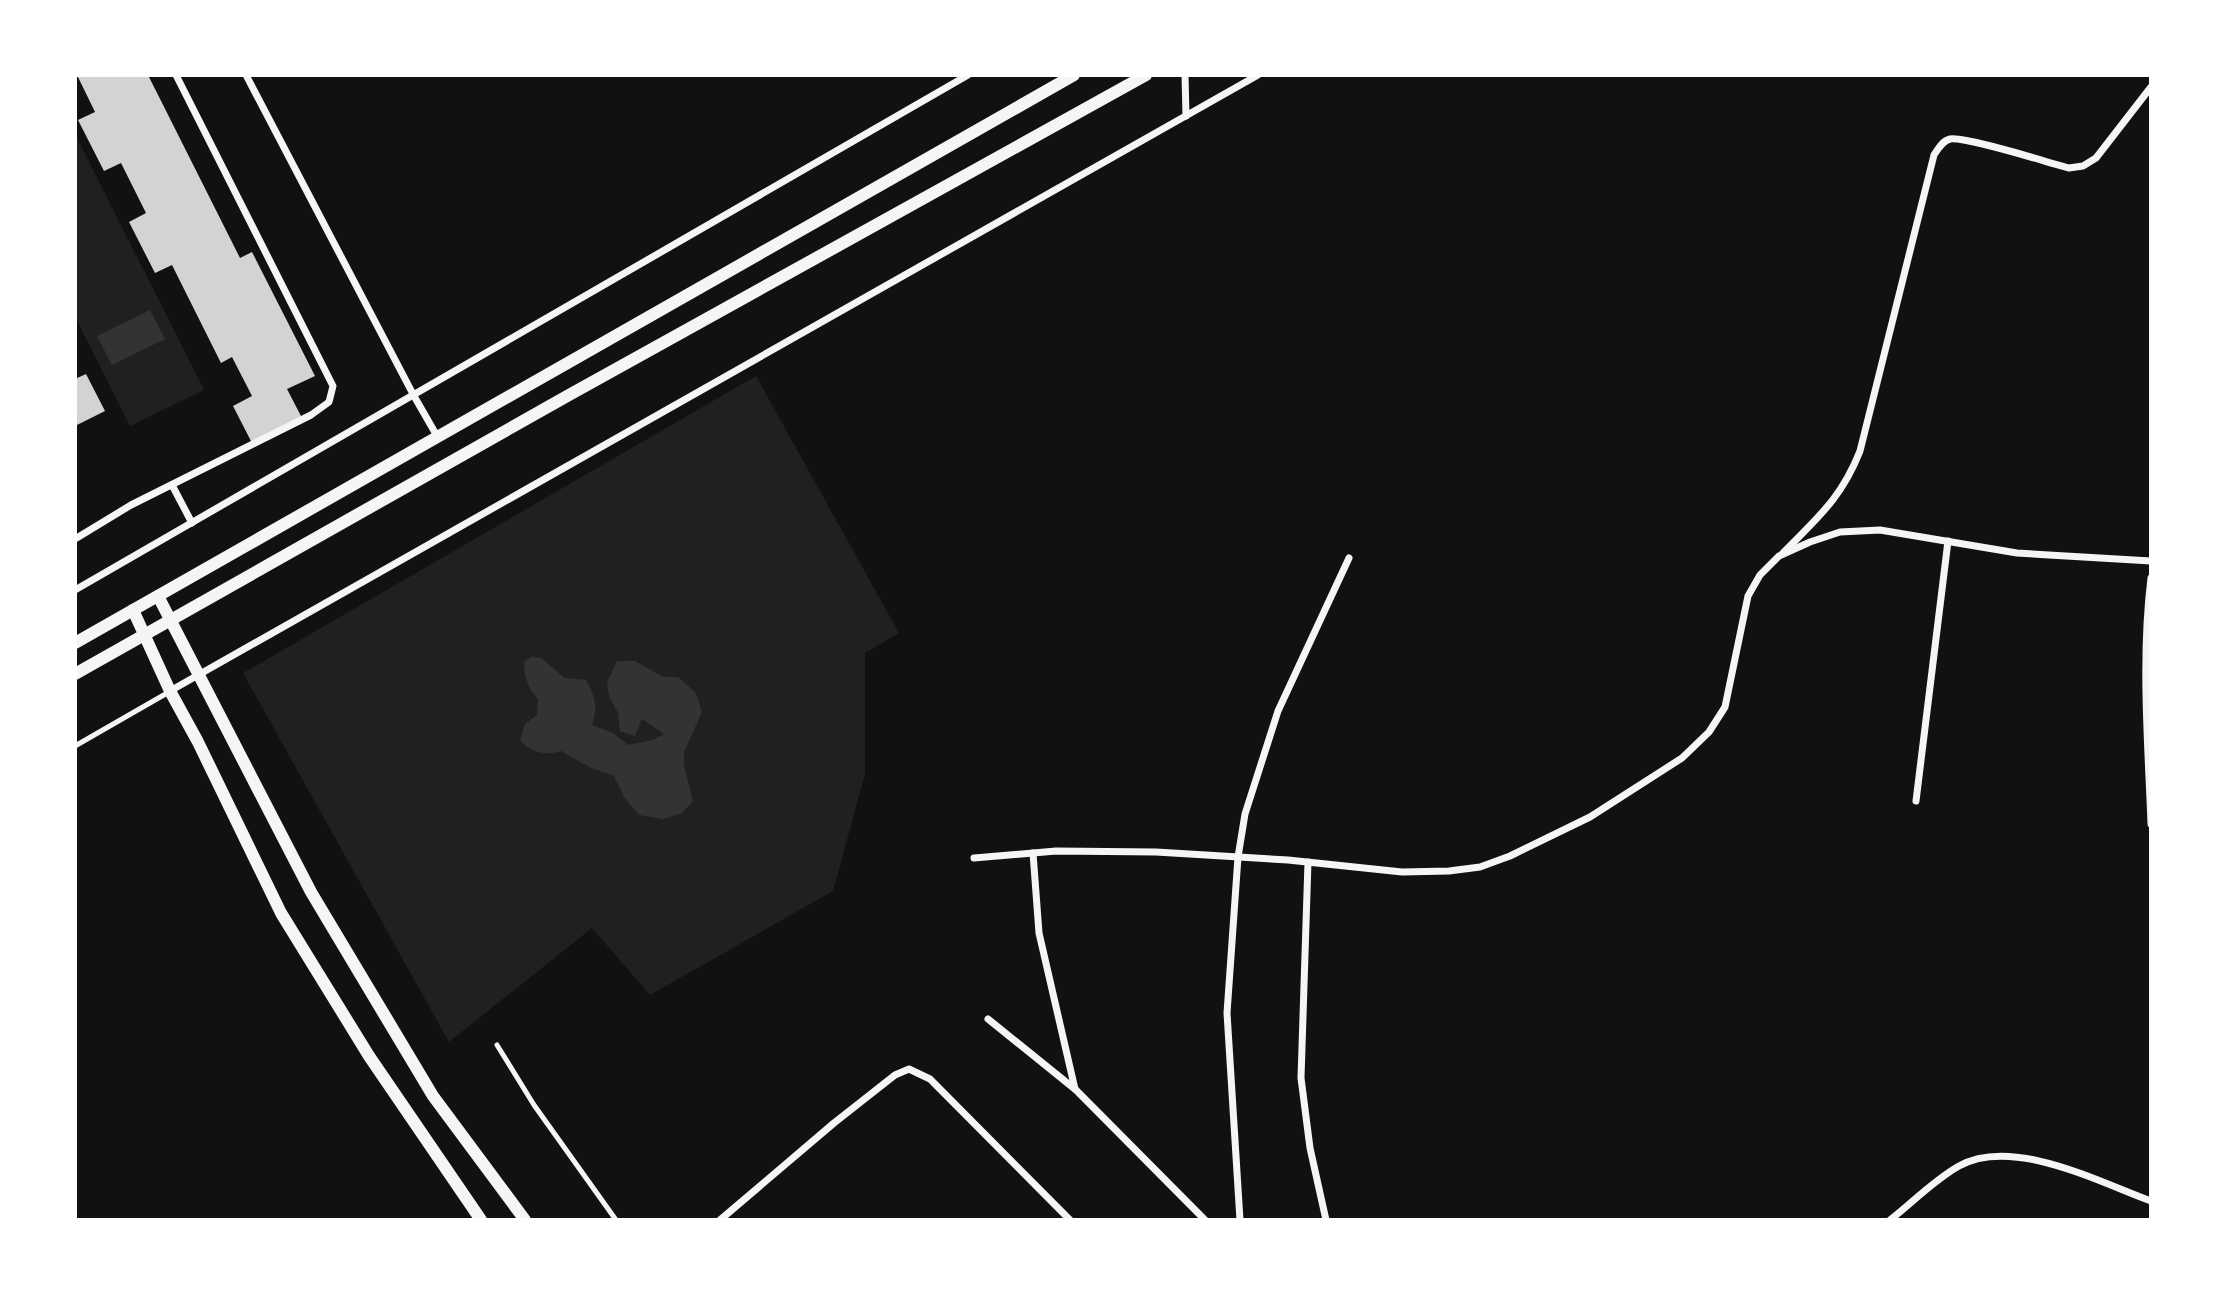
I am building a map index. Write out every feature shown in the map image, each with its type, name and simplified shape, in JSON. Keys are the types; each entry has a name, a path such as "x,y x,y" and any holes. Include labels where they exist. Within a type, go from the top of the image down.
{"street":[{"path":"75,539 131,505 311,415 329,402 333,386 176,75"},
{"path":"246,75 437,436"},
{"path":"75,590 968,75"},
{"path":"75,643 1074,75"},
{"path":"75,674 569,395 1146,75"},
{"path":"1185,75 1186,116"},
{"path":"170,691 1258,75"},
{"path":"974,858 1056,851 1156,852 1308,862 1402,872 1480,867 1510,856 1590,817 1682,758 1709,732 1725,707 1748,596 1760,575 1835,500 1849,479 1860,451 1934,155 1941,145 1950,139 1968,141 2069,168 2083,166 2096,158 2151,87"},
{"path":"172,485 192,523"},
{"path":"1779,556 1840,532 1880,530 2017,553 2151,561"},
{"path":"1916,801 1948,541"},
{"path":"1240,1220 1227,1013 1238,858 1245,814 1278,711 1349,558"},
{"path":"2151,578 2147,638 2147,733 2151,824"},
{"path":"158,596 311,892 426,1084 525,1220"},
{"path":"133,610 170,691 281,913 369,1056 481,1220"},
{"path":"1033,853 1039,933 1076,1090"},
{"path":"1308,862 1301,1078 1310,1148 1326,1220"},
{"path":"988,1019 1076,1090 1205,1220"},
{"path":"720,1220 834,1123 895,1075 909,1069 929,1079 1070,1220"},
{"path":"1890,1220 1958,1167 1992,1156 2014,1157 2055,1165 2151,1201"}],"lane":[{"path":"75,746 170,691"},
{"path":"497,1045 534,1105 616,1220"}],"shaded area":[{"path":"75,134 204,390 130,426 75,317"},
{"path":"150,310 165,339 112,365 97,336"},
{"path":"756,376 899,633 865,653 865,774 833,891 650,995 592,928 449,1042 243,673"},
{"path":"531,657 541,658 565,678 586,680 595,702 592,725 613,733 628,745 653,740 664,734 642,719 635,736 620,731 618,713 609,696 607,682 617,661 635,661 663,677 678,677 696,693 702,712 684,752 684,765 693,801 682,813 663,819 639,815 624,797 614,776 589,767 561,751 534,751 520,740 525,724 537,715 538,699 529,686 524,667 524,662"}],"building":[{"path":"77,75 148,75 240,258 252,252 315,376 287,389 302,418 252,443 233,406 252,396 232,357 221,363 172,265 155,273 129,222 146,213 121,163 104,171 78,120 95,112"},
{"path":"86,374 105,411 75,426 75,379"}]}
